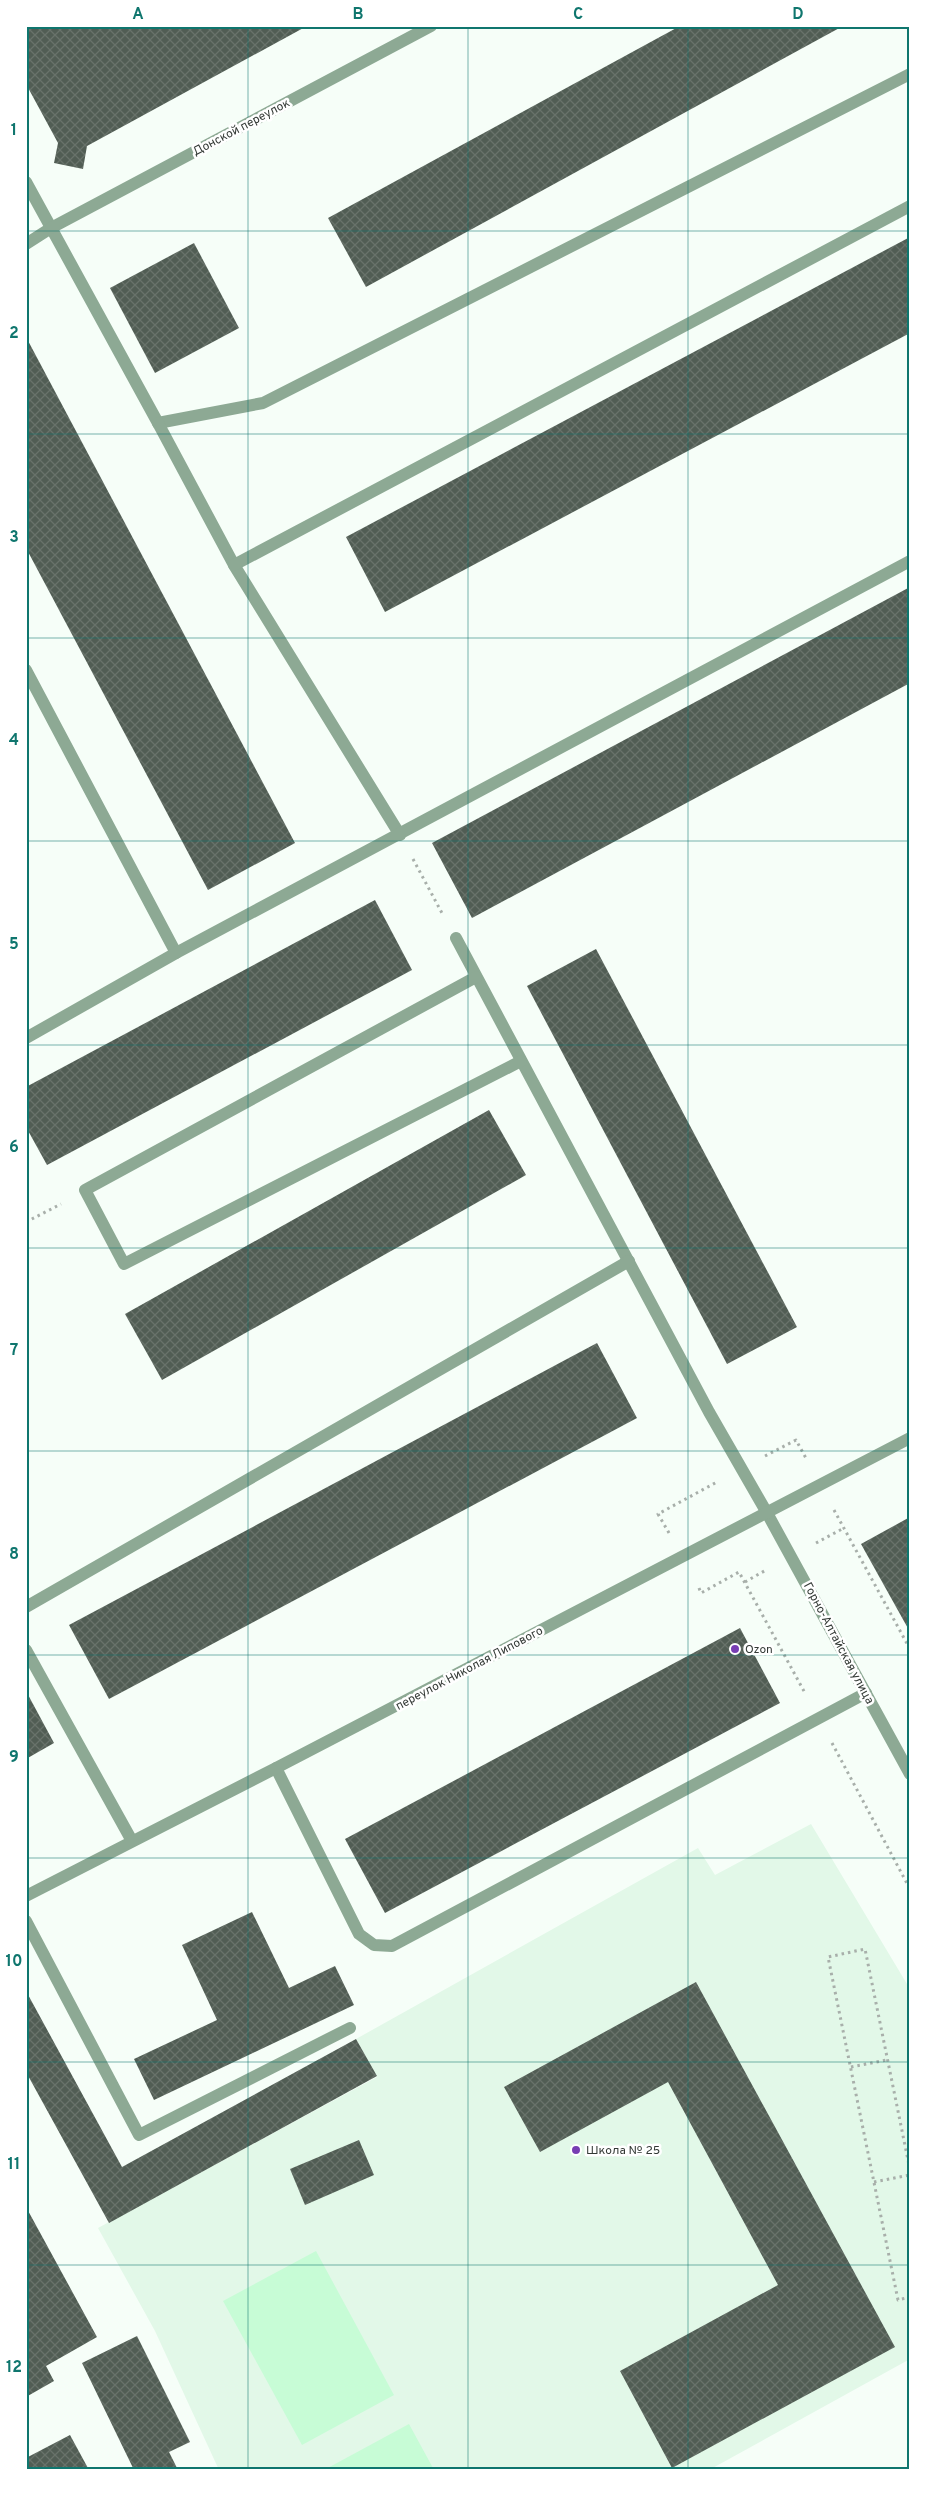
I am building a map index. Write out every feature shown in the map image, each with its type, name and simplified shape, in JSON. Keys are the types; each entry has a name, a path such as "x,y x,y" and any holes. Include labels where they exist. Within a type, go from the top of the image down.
{"street":[{"name":"Донской переулок","path":"26,244 51,228 431,26"},
{"path":"158,422 263,402 910,74"},
{"path":"26,182 234,565 400,835"},
{"path":"234,565 910,206"},
{"path":"26,1038 176,953 910,561"},
{"path":"26,670 176,953"},
{"name":"Горно-Алтайская улица","path":"456,938 709,1412 767,1512 910,1774"},
{"path":"476,978 85,1190 124,1264 521,1061"},
{"path":"26,1606 629,1261"},
{"name":"переулок Николая Липового","path":"26,1896 910,1438"},
{"path":"26,1650 132,1841"},
{"path":"276,1768 359,1934 374,1945 392,1946 866,1693"},
{"path":"26,1921 139,2135 350,2028"}],"path":[{"path":"400,835 456,938"},
{"path":"26,1222 85,1190"},
{"path":"758,1460 796,1440 807,1460"},
{"path":"673,1540 658,1514 721,1480"},
{"path":"834,1510 910,1649"},
{"path":"808,1548 844,1528"},
{"path":"699,1588 701,1593 739,1572 744,1582 775,1566"},
{"path":"910,2170 865,1949 828,1957 898,2300 910,2297"},
{"path":"851,2067 887,2060"},
{"path":"874,2182 910,2175"}],"shaded area":[{"name":"Школа № 25","path":"811,1824 910,1989 910,2359 709,2470 219,2470 155,2331 98,2228 377,2077 356,2039 698,1848 715,1875"}],"green space":[{"path":"316,2251 394,2395 302,2445 223,2301"},
{"path":"409,2424 433,2468 430,2470 324,2470"}],"building":[{"path":"26,26 307,26 87,146 83,169 54,163 58,143 26,84"},
{"path":"680,26 843,26 366,287 328,218"},
{"path":"910,237 910,333 385,612 346,537"},
{"path":"194,243 239,328 155,373 110,288"},
{"path":"26,337 295,843 208,890 26,548"},
{"path":"910,587 910,683 472,918 432,843"},
{"path":"375,900 412,970 47,1165 26,1127 26,1087"},
{"path":"596,949 797,1327 727,1364 527,986"},
{"path":"489,1110 526,1175 162,1380 125,1314"},
{"path":"597,1343 637,1418 109,1699 69,1625"},
{"path":"910,1517 910,1632 861,1544"},
{"path":"740,1628 780,1703 385,1913 345,1839"},
{"path":"26,1691 54,1743 26,1759"},
{"path":"252,1912 289,1988 335,1966 354,2005 154,2100 134,2059 217,2020 182,1945"},
{"path":"696,1982 895,2347 672,2468 620,2371 778,2285 668,2082 540,2152 504,2087"},
{"path":"26,1991 122,2167 356,2039 377,2076 109,2223 26,2072"},
{"path":"359,2140 374,2175 305,2205 290,2169"},
{"path":"26,2207 97,2337 46,2366 54,2381 26,2397"},
{"path":"137,2336 190,2442 169,2452 178,2470 134,2470 82,2363"},
{"path":"70,2435 89,2470 26,2470 26,2458"}],"place":[{"name":"Ozon","path":"735,1649"},
{"name":"Школа № 25","path":"576,2150"}]}
